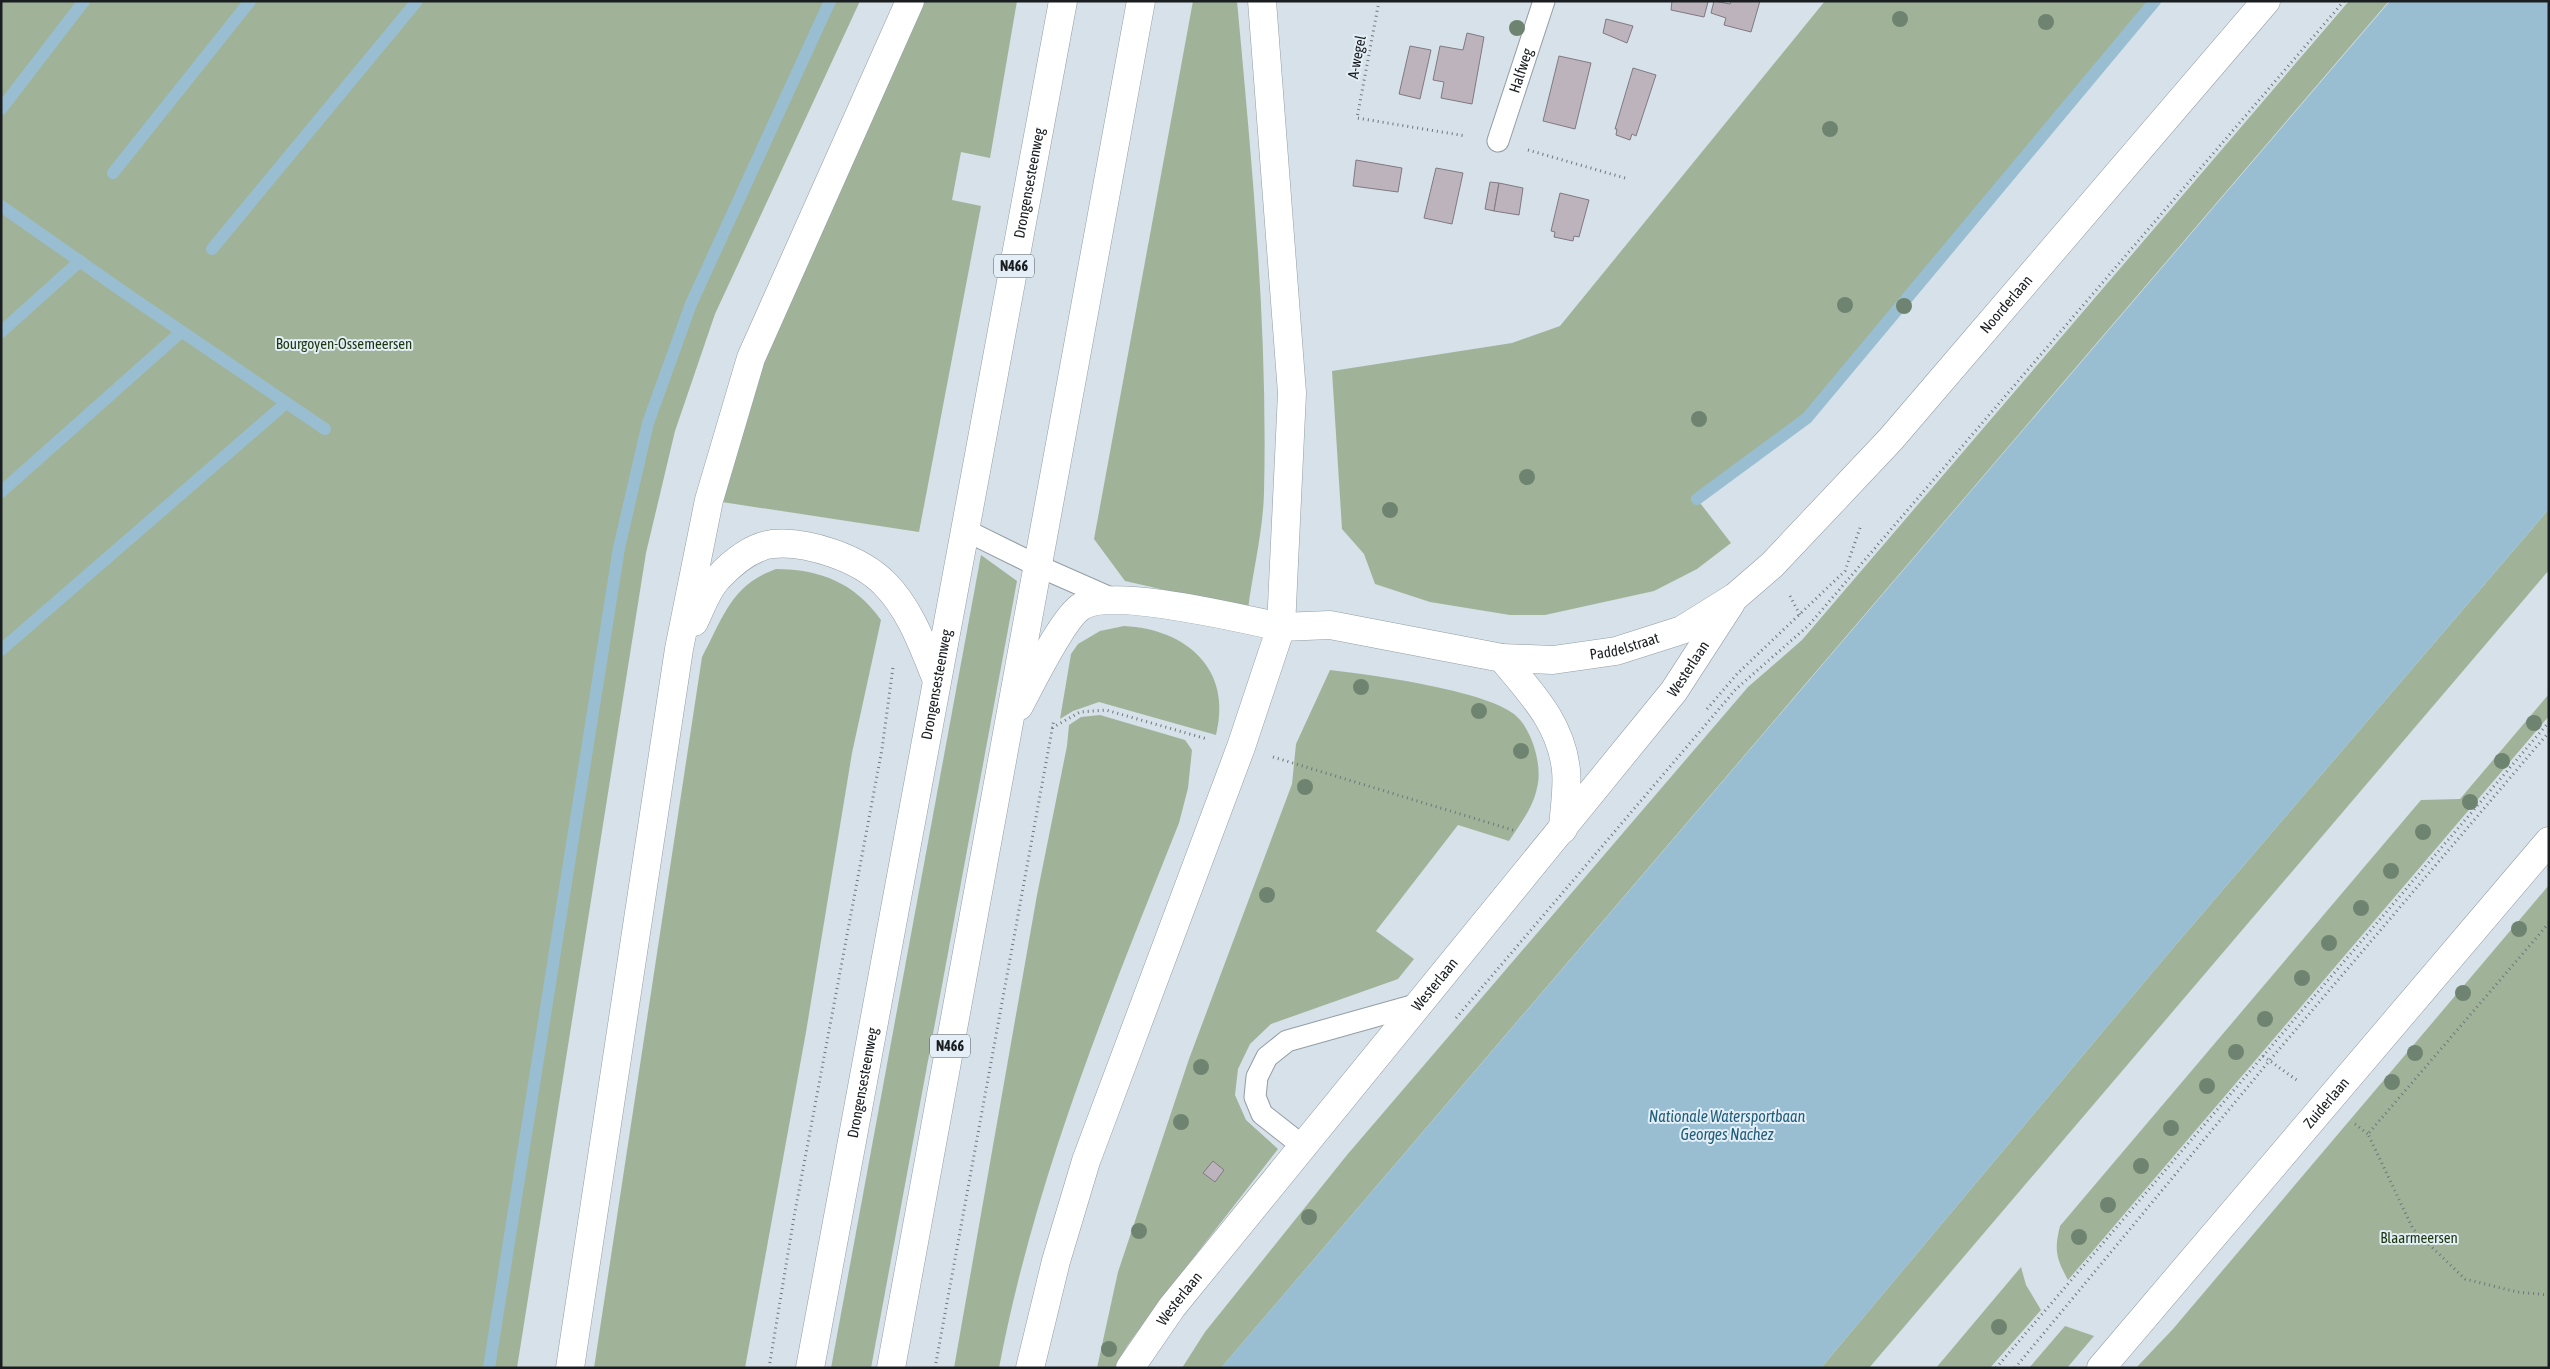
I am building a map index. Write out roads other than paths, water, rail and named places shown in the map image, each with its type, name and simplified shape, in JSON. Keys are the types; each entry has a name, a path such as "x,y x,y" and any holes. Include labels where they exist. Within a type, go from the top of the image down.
{"main road":[{"path":"570,1368 679,649 709,500 751,358 910,1"},
{"name":"Drongensesteenweg","path":"810,1368 1062,1"},
{"name":"N466","path":"891,1368 1141,1"},
{"path":"1030,1368 1056,1261 1086,1161 1240,747 1281,627 1292,393 1262,1"},
{"name":"Noorderlaan","path":"1735,596 1772,565 1891,438 2266,1"},
{"path":"679,649 716,579 745,555 772,544 800,545 826,551 856,563 885,584 916,629 936,678"},
{"name":"Paddelstraat","path":"1114,599 1188,609 1281,627 1330,625 1502,658 1553,660 1616,651 1682,630 1735,596"},
{"name":"Westerlaan","path":"1130,1368 1172,1307 1674,692 1735,596"},
{"path":"1008,724 1072,617 1082,606 1114,599"},
{"path":"1502,658 1545,709 1560,740 1566,772 1558,835"},
{"name":"Zuiderlaan","path":"2101,1366 2549,841"}],"lane":[{"name":"Halfweg","path":"1498,141 1544,1"},
{"path":"965,530 1038,566 1114,599"},
{"path":"1304,1147 1262,1114 1255,1097 1257,1077 1267,1057 1287,1041 1422,1003"}],"water":[{"name":"Nationale Watersportbaan Georges Nachez","path":"2390,1 2549,1 2549,509 2167,955 1821,1368 1221,1368"}],"waterway":[{"path":"1,109 84,1"},
{"path":"113,173 250,1"},
{"path":"212,249 417,1"},
{"path":"489,1368 619,548 648,423 691,304 830,1"},
{"path":"1697,499 1807,418 2155,1"},
{"path":"1,206 325,429"},
{"path":"1,332 80,261"},
{"path":"1,492 181,332"},
{"path":"1,650 286,403"}],"park label":[{"name":"Bourgoyen-Ossemeersen","path":"344,344"},
{"name":"Blaarmeersen","path":"2419,1238"}]}
